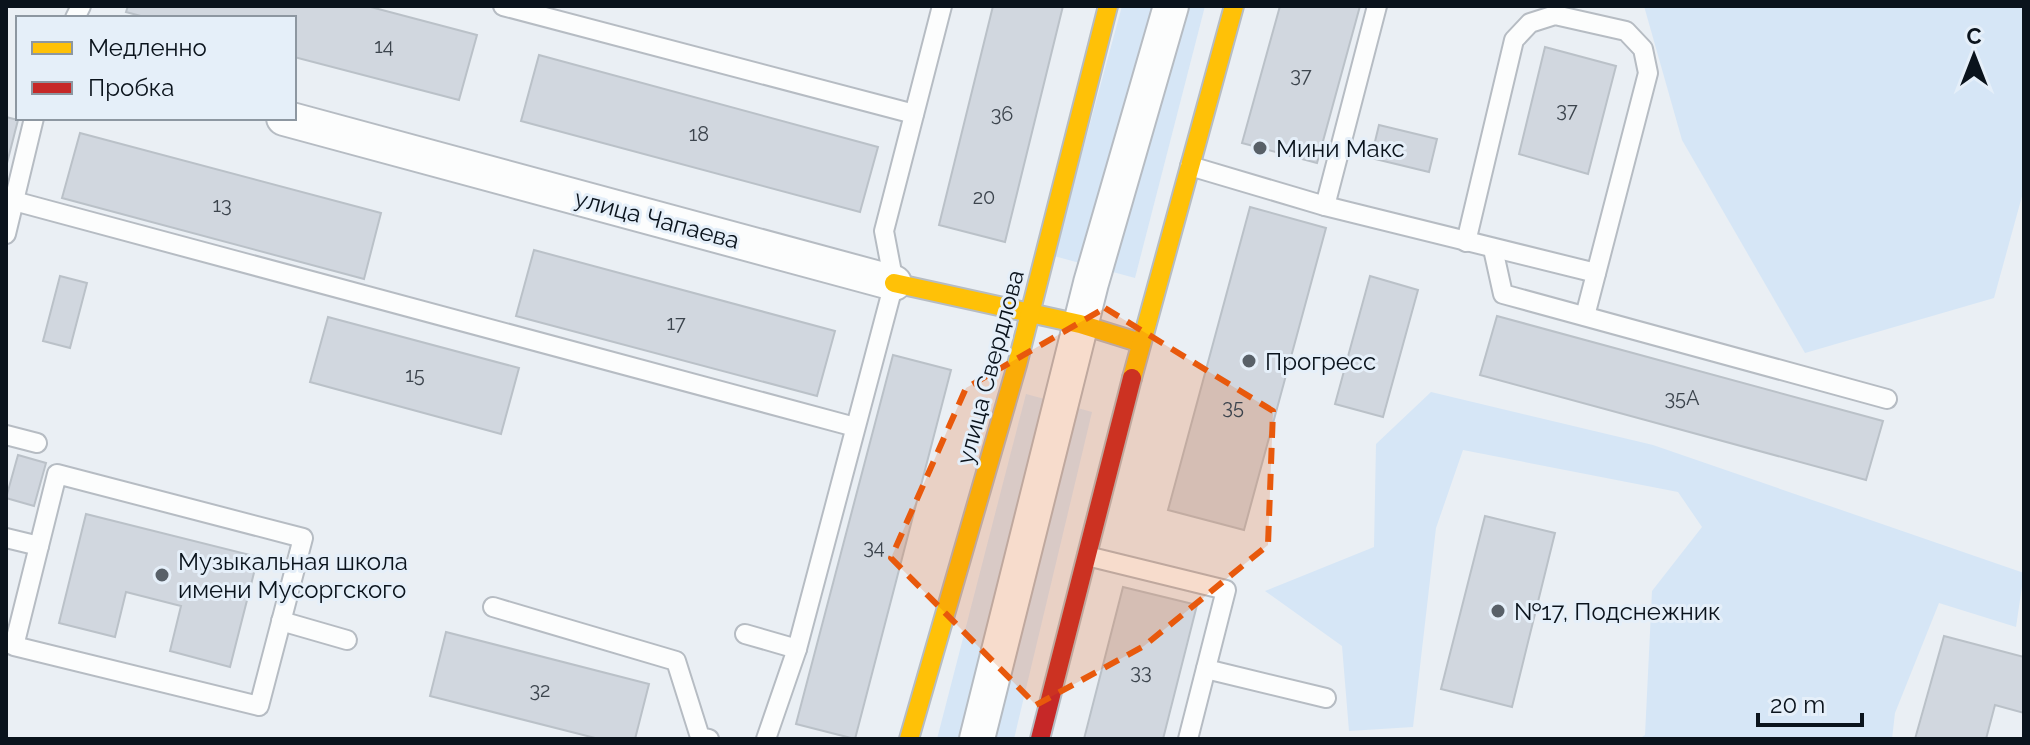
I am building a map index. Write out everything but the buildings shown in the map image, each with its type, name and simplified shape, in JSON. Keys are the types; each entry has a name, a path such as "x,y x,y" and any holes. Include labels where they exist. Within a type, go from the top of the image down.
{"street":[{"name":"улица Свердлова","path":"909,739 1031,312 1108,6"},
{"path":"977,739 1080,324 1171,6"},
{"path":"1040,739 1141,343 1234,6"},
{"name":"улица Чапаева","path":"291,120 894,283 1031,312 1141,343"}],"lane":[{"path":"503,6 914,114"},
{"path":"766,739 797,649 894,283 884,231 942,6"},
{"path":"1325,206 1377,6"},
{"path":"1466,242 1514,40 1530,23 1555,15 1626,31 1643,49 1648,73 1585,316"},
{"path":"6,234 34,120"},
{"path":"1190,166 1325,206 1596,273"},
{"path":"14,201 855,427"},
{"path":"1493,249 1503,294 1887,399"},
{"path":"6,435 37,443"},
{"path":"57,474 303,538 259,706 14,646 39,546 57,474"},
{"path":"6,538 39,546"},
{"path":"1087,556 1226,590 1188,739"},
{"path":"493,607 676,661 700,737 709,739"},
{"path":"281,621 347,640"},
{"path":"745,634 797,649"},
{"path":"1206,669 1326,698"}],"highlighted area":[{"path":"1105,308 1273,411 1268,545 1144,646 1036,705 891,558 966,388"}],"shaded area":[{"path":"1122,6 1205,6 1135,278 1054,256"},
{"path":"1644,6 2024,6 2024,189 1994,298 1805,353 1682,140"},
{"path":"1431,392 1653,445 2024,573 2016,627 1939,603 1895,713 1892,739 1639,739 1645,735 1652,591 1702,527 1678,492 1463,450 1436,528 1413,727 1349,731 1342,646 1265,591 1374,547 1376,444"},
{"path":"1026,394 1092,412 1014,739 937,739"}],"traffic: slow":[{"path":"909,739 1017,365 1108,6"},
{"path":"1132,378 1234,6"},
{"path":"894,283 1080,324 1141,343"}],"traffic: jam":[{"path":"1040,739 1132,378"}],"place":[{"name":"Мини Макс","path":"1260,148"},
{"name":"Прогресс","path":"1249,361"},
{"name":"Музыкальная школа имени Мусоргского","path":"162,575"},
{"name":"№17, Подснежник","path":"1498,611"}]}
